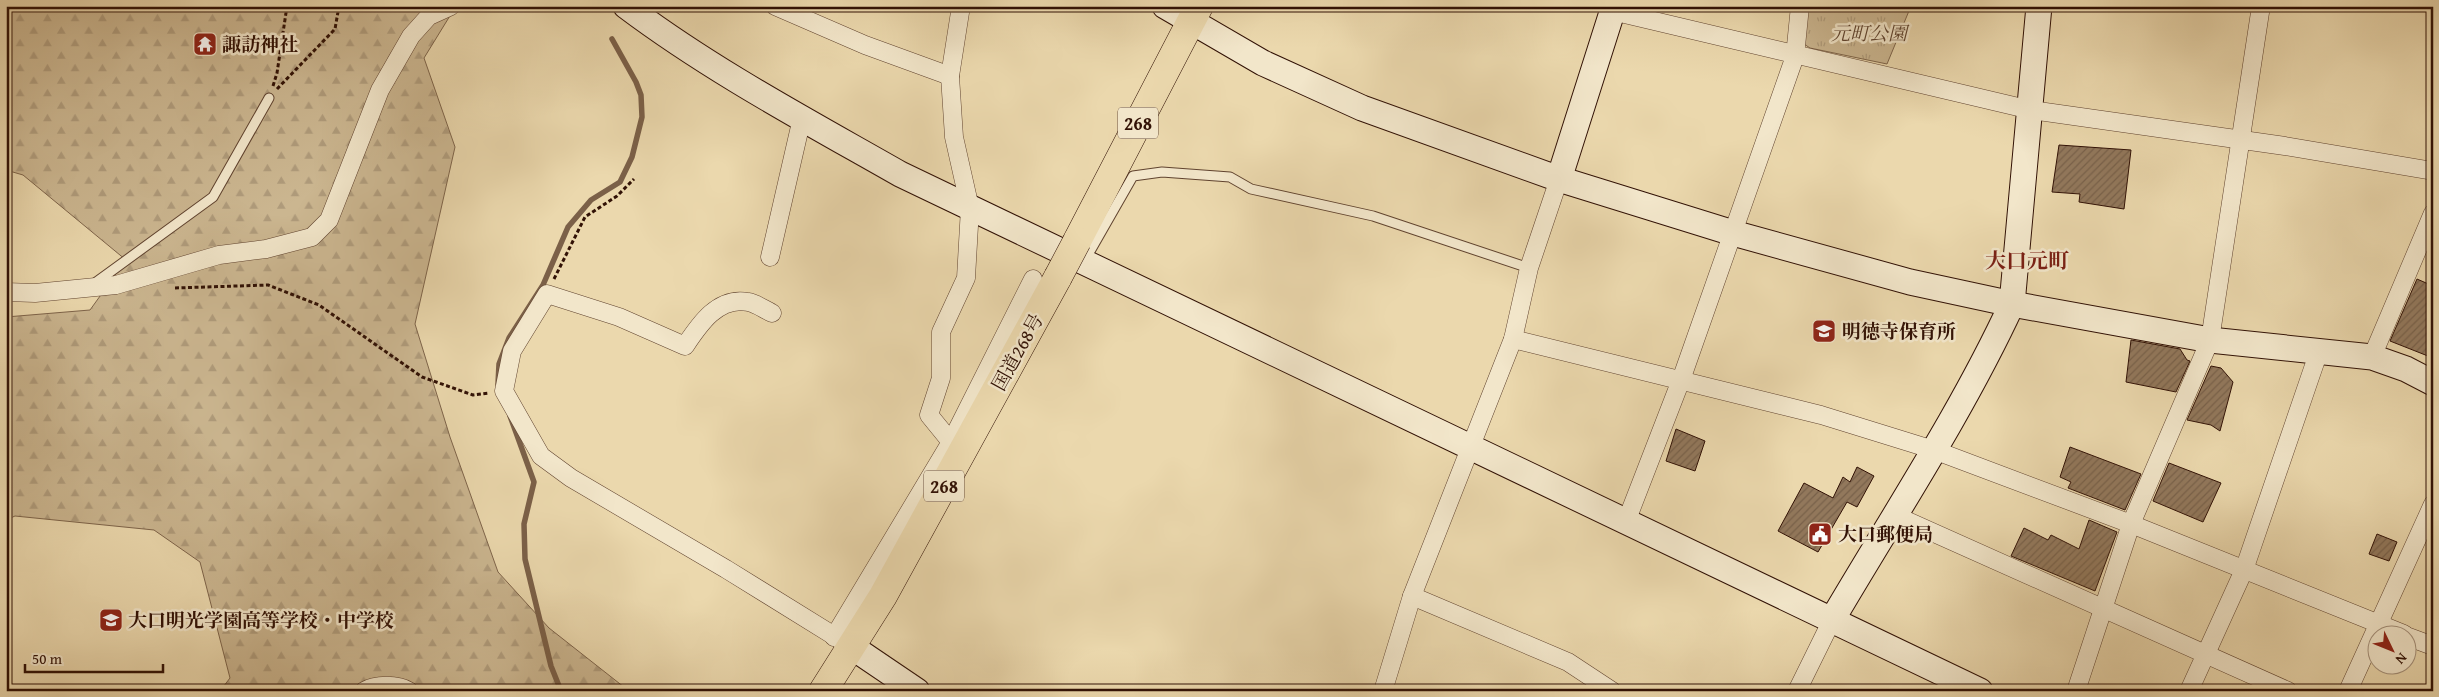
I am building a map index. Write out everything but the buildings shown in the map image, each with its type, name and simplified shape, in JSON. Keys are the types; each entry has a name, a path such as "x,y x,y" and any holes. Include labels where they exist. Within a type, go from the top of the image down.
{"highway":[{"name":"国道268号","path":"823,691 843,642 883,596 1046,278 1080,252 1195,13"}],"street":[{"path":"6,292 36,293 116,285 219,255 266,249 312,237 329,220 380,90 411,36 429,16 452,6"},
{"path":"626,6 658,30 802,118 900,174 970,208 1080,252 1469,448 1980,691"},
{"path":"775,6 865,45 950,76"},
{"path":"951,442 929,415 941,378 941,332 966,278 970,208 954,137 950,76 961,6"},
{"path":"1165,6 1195,13 1263,64 1362,108 1559,179 1733,232 1910,282 2012,304 2210,340 2372,357 2406,369 2433,383"},
{"path":"1626,522 1681,380 1795,56 1800,6"},
{"path":"1798,691 1832,620 1934,450 1997,336 2012,304 2039,6"},
{"path":"2076,691 2131,524 2210,340 2261,6"},
{"path":"1383,691 1412,596 1513,339 1529,268 1613,9 1795,56 2031,110 2433,171"},
{"path":"770,257 802,118"},
{"path":"2372,357 2433,213"},
{"path":"843,642 951,442 1046,278"},
{"path":"772,313 748,302 732,302 715,310 700,323 686,346 618,317 547,294 512,351 504,391 541,456 571,478 726,570 918,691"},
{"path":"1513,339 1821,415 1934,450 2131,524 2379,624 2433,504"},
{"path":"2189,691 2244,570 2319,351"},
{"path":"1894,515 2288,691"},
{"path":"1412,596 1568,662 1612,691"},
{"path":"2416,639 2433,646"},
{"path":"2348,691 2366,652"},
{"path":"364,691 369,688 402,686 409,691"}],"lane":[{"path":"87,289 213,197 269,98"},
{"path":"1080,252 1134,176 1162,172 1230,177 1251,189 1373,216 1529,268"}],"path":[{"path":"269,98 277,73 286,6"},
{"path":"269,98 335,29 339,6"},
{"path":"547,294 585,217 617,196 634,180"},
{"path":"174,288 268,285 319,305 422,377 474,395 504,391"}],"green space":[{"path":"6,6 456,6 424,58 455,147 415,324 450,437 498,572 549,628 629,691 220,691 230,678 200,562 154,530 15,516 6,520 6,317 90,310 126,260 23,175 6,170"},
{"name":"元町公園","path":"1808,6 1911,6 1887,64 1810,48 1804,44"}],"waterway":[{"path":"498,384 499,364 509,338 543,285 568,227 591,200 620,182 632,157 642,117 641,95 636,82 612,39"},
{"path":"510,416 534,482 524,524 525,559 551,666 561,691"}],"place":[{"name":"諏訪神社","path":"205,44"},
{"name":"明徳寺保育所","path":"1824,331"},
{"name":"大口郵便局","path":"1820,534"},
{"name":"大口明光学園高等学校・中学校","path":"111,620"}],"district":[{"name":"大口元町","path":"2027,260"}]}
